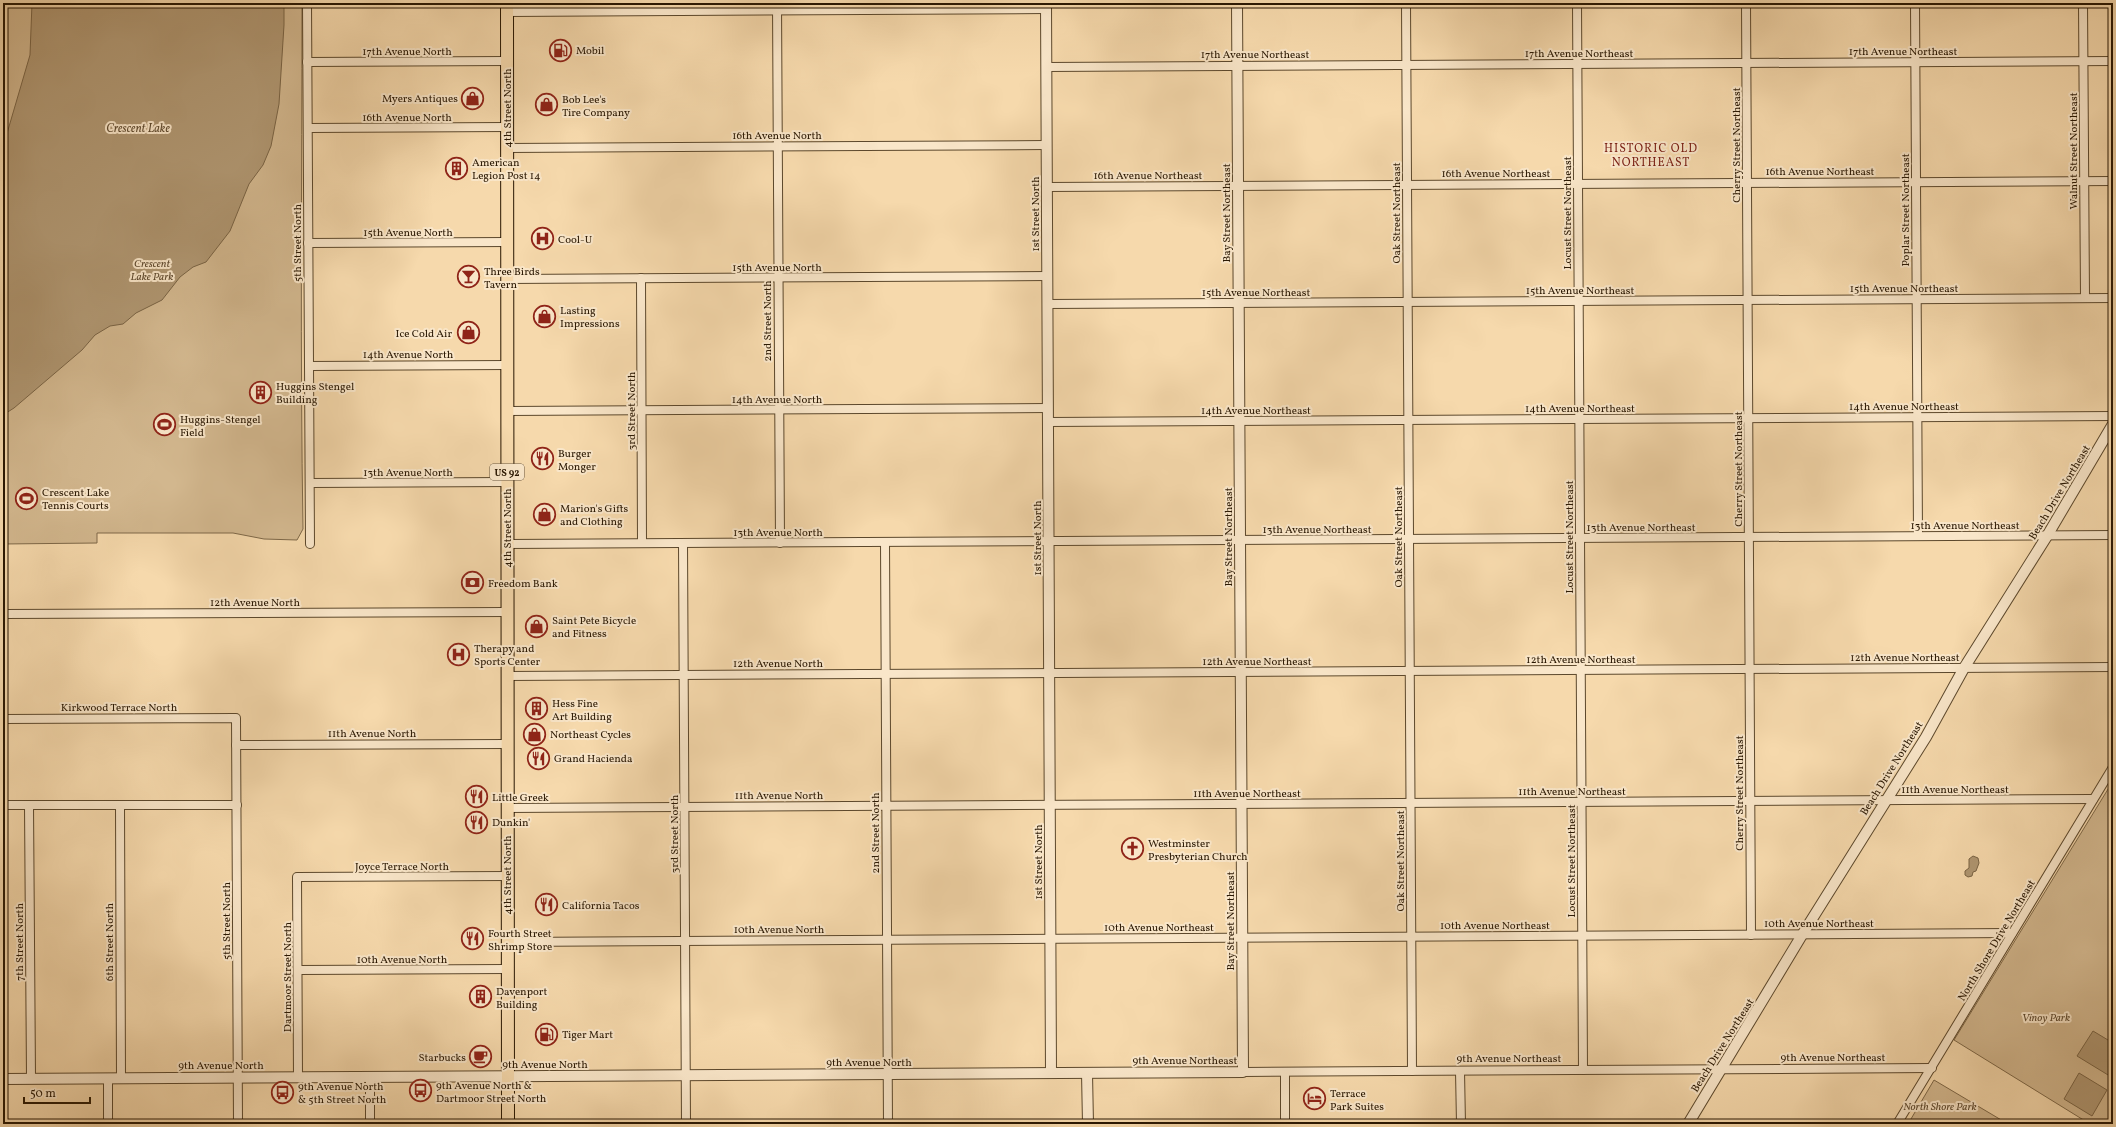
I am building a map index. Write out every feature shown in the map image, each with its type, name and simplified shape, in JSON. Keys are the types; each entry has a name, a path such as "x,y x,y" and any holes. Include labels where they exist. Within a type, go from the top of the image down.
{"main road":[{"name":"4th Street North","path":"507,8 508,1124"}],"street":[{"name":"5th Street North","path":"307,3 310,544"},
{"name":"Bay Street Northeast","path":"1237,3 1243,1072"},
{"name":"Oak Street Northeast","path":"1406,3 1412,1071"},
{"name":"Locust Street Northeast","path":"1577,3 1583,1070"},
{"name":"Cherry Street Northeast","path":"1746,3 1751,935"},
{"name":"Poplar Street Northeast","path":"1915,3 1918,536"},
{"name":"Walnut Street Northeast","path":"2083,3 2085,298"},
{"path":"507,8 1046,6"},
{"name":"1st Street North","path":"1046,6 1051,1073"},
{"name":"2nd Street North","path":"777,7 780,543"},
{"name":"17th Avenue North","path":"307,62 507,61"},
{"name":"17th Avenue Northeast","path":"1046,66 2113,61"},
{"name":"16th Avenue North","path":"308,128 507,127"},
{"name":"16th Avenue North","path":"507,148 1046,145"},
{"name":"16th Avenue Northeast","path":"1047,187 2113,181"},
{"name":"15th Avenue North","path":"308,243 507,242"},
{"name":"15th Avenue North","path":"507,279 1047,276"},
{"name":"3rd Street North","path":"641,278 642,543"},
{"name":"15th Avenue Northeast","path":"1047,304 2113,298"},
{"name":"14th Avenue North","path":"309,366 507,365"},
{"name":"14th Avenue North","path":"507,411 1048,408"},
{"name":"14th Avenue Northeast","path":"1048,422 2113,416"},
{"name":"Beach Drive Northeast","path":"1688,1124 1802,934 1926,737 1964,668 2047,536 2113,424"},
{"name":"13th Avenue North","path":"310,483 507,482"},
{"name":"13th Avenue Northeast","path":"1049,541 2113,535"},
{"name":"13th Avenue North","path":"507,544 1049,541"},
{"name":"2nd Street North","path":"885,542 888,1124"},
{"name":"3rd Street North","path":"683,543 686,1124"},
{"name":"12th Avenue North","path":"3,614 507,612"},
{"name":"12th Avenue Northeast","path":"1049,673 2113,667"},
{"name":"12th Avenue North","path":"507,676 1049,673"},
{"name":"5th Street North","path":"236,718 238,1124"},
{"name":"Kirkwood Terrace North","path":"3,719 236,718"},
{"name":"11th Avenue North","path":"236,745 507,744"},
{"name":"North Shore Drive Northeast","path":"1897,1124 2113,767"},
{"name":"11th Avenue Northeast","path":"1050,805 2093,799"},
{"path":"3,805 236,805"},
{"name":"7th Street North","path":"29,805 30,1078"},
{"name":"11th Avenue North","path":"507,808 1050,805"},
{"name":"6th Street North","path":"120,806 121,1078"},
{"name":"Joyce Terrace North","path":"297,877 507,876"},
{"name":"Dartmoor Street North","path":"297,877 298,1077"},
{"name":"10th Avenue Northeast","path":"1051,939 2012,933"},
{"name":"10th Avenue North","path":"507,942 1051,939"},
{"name":"10th Avenue North","path":"298,970 507,969"},
{"name":"9th Avenue Northeast","path":"1087,1073 1932,1068"},
{"path":"1460,1070 1461,1124"},
{"path":"1285,1072 1285,1124"},
{"path":"1087,1073 1088,1124"},
{"name":"9th Avenue North","path":"3,1079 1087,1073"},
{"path":"370,1076 370,1124"},
{"path":"108,1078 108,1124"}],"green space":[{"name":"Crescent Lake Park","path":"3,3 302,3 301,332 303,529 297,540 264,539 233,533 97,533 97,543 3,544"},
{"name":"Vinoy Park","path":"2113,781 2113,1124 2090,1124 1954,1040"},
{"name":"North Shore Park","path":"1934,1080 2008,1124 1908,1124"}],"water":[{"name":"Crescent Lake","path":"32,3 284,3 279,104 271,146 263,165 249,184 230,231 206,262 193,267 180,277 162,300 136,313 123,324 110,326 95,335 82,350 14,408 3,415 3,147 30,55"},
{"path":"1973,856 1978,858 1979,863 1976,871 1973,872 1972,876 1968,877 1965,875 1965,871 1969,868 1969,859"},
{"path":"2093,1031 2113,1043 2113,1078 2077,1056"},
{"path":"2079,1073 2107,1090 2092,1116 2064,1099"}],"place":[{"name":"Mobil","path":"560,50"},
{"name":"Myers Antiques","path":"473,98"},
{"name":"Bob Lee's Tire Company","path":"546,105"},
{"name":"American Legion Post 14","path":"457,168"},
{"name":"Cool-U","path":"543,239"},
{"name":"Three Birds Tavern","path":"469,277"},
{"name":"Lasting Impressions","path":"544,316"},
{"name":"Ice Cold Air","path":"468,333"},
{"name":"Huggins Stengel Building","path":"261,392"},
{"name":"Huggins-Stengel Field","path":"164,425"},
{"name":"Burger Monger","path":"543,459"},
{"name":"Crescent Lake Tennis Courts","path":"27,498"},
{"name":"Marion's Gifts and Clothing","path":"545,514"},
{"name":"Freedom Bank","path":"472,583"},
{"name":"Saint Pete Bicycle and Fitness","path":"536,626"},
{"name":"Therapy and Sports Center","path":"459,654"},
{"name":"Hess Fine Art Building","path":"537,709"},
{"name":"Northeast Cycles","path":"535,734"},
{"name":"Grand Hacienda","path":"538,758"},
{"name":"Little Greek","path":"477,797"},
{"name":"Dunkin'","path":"476,822"},
{"name":"Westminster Presbyterian Church","path":"1132,849"},
{"name":"California Tacos","path":"546,905"},
{"name":"Fourth Street Shrimp Store","path":"473,939"},
{"name":"Davenport Building","path":"480,997"},
{"name":"Tiger Mart","path":"546,1034"},
{"name":"Starbucks","path":"481,1057"},
{"name":"9th Avenue North & Dartmoor Street North","path":"421,1091"},
{"name":"9th Avenue North & 5th Street North","path":"283,1092"},
{"name":"Terrace Park Suites","path":"1315,1099"}],"district":[{"name":"HISTORIC OLD NORTHEAST","path":"1651,155"}]}
